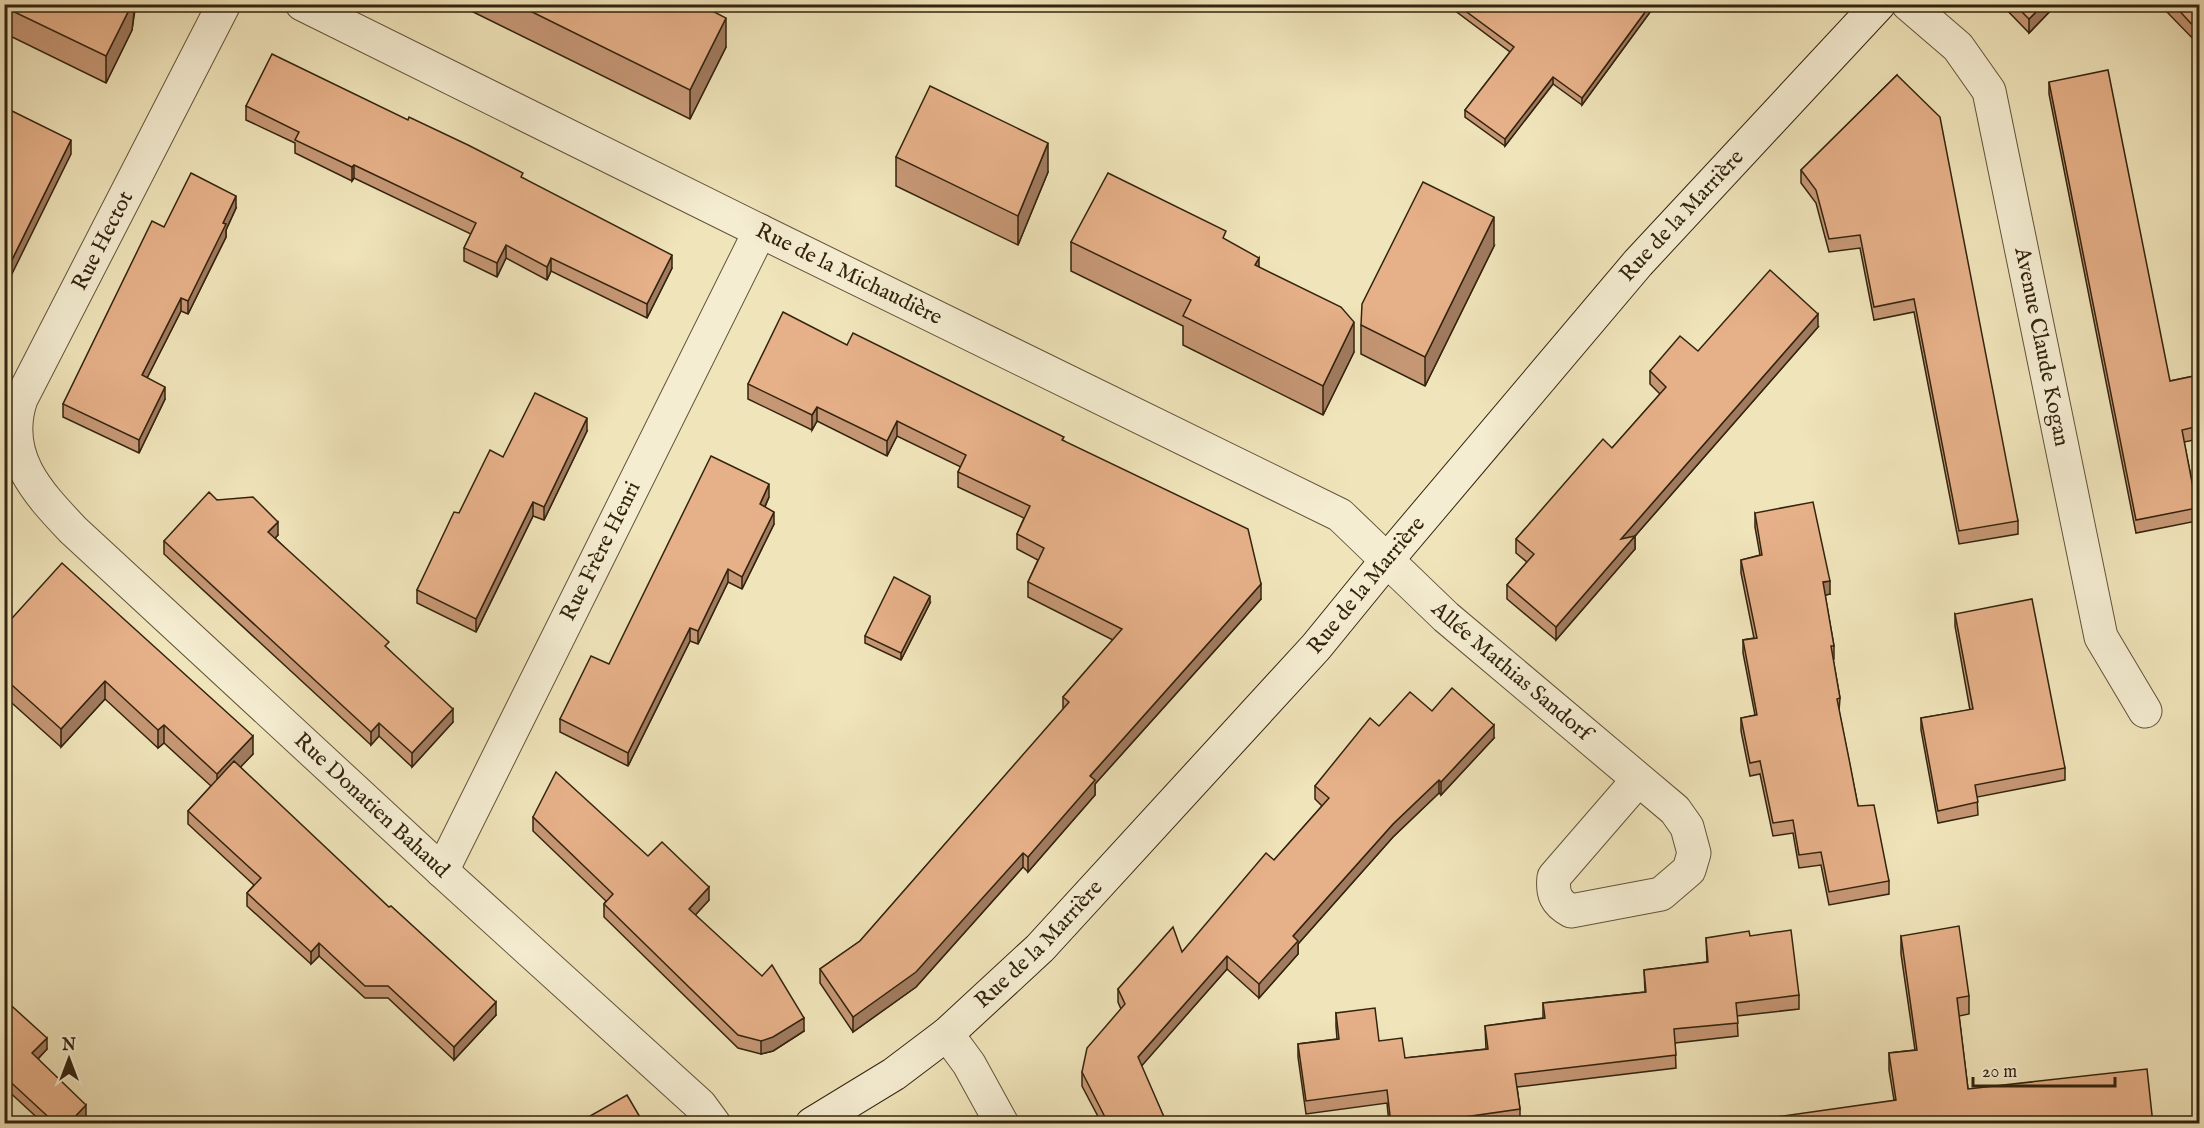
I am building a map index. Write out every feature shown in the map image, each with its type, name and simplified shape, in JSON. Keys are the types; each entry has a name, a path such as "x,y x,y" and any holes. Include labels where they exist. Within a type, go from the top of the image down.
{"street":[{"name":"Rue Hectot","path":"32,483 22,464 16,444 17,412 21,399 225,4"},
{"name":"Rue de la Michaudière","path":"302,4 1340,515 1387,560"},
{"name":"Rue de la Marrière","path":"812,1124 894,1074 947,1034 1040,948 1316,647 1638,263 1879,4"},
{"name":"Avenue Claude Kogan","path":"1908,4 1958,47 1989,91 2101,637 2145,711"},
{"name":"Rue Frère Henri","path":"442,871 760,231"},
{"name":"Rue Donatien Bahaud","path":"32,483 73,530 442,871 700,1105 714,1124"},
{"name":"Allée Mathias Sandorf","path":"1387,560 1446,617 1638,780"},
{"path":"947,1034 969,1064 1002,1124"}],"building":[{"path":"4,4 132,4 106,56 4,7"},
{"path":"516,4 699,4 726,18 690,90"},
{"path":"1456,4 1651,4 1582,98 1553,77 1505,139 1465,110 1514,47"},
{"path":"2014,4 2044,4 2029,19"},
{"path":"2173,4 2199,4 2199,32"},
{"path":"272,54 408,120 409,117 468,145 523,173 521,177 672,255 647,304 551,258 547,267 506,245 497,263 464,248 476,223 354,165 352,167 295,140 299,132 246,106"},
{"path":"2108,70 2170,381 2199,375 2199,426 2182,430 2197,508 2136,520 2049,82"},
{"path":"1897,75 1940,117 2018,521 1959,531 1914,299 1874,307 1860,235 1829,239 1816,190 1801,170"},
{"path":"930,86 1048,143 1018,216 896,157"},
{"path":"12,111 71,140 4,276 4,114"},
{"path":"191,173 236,196 223,223 226,224 188,301 181,298 142,375 165,387 139,440 63,404 152,221 164,227"},
{"path":"1108,173 1226,231 1223,238 1259,258 1255,265 1341,307 1354,322 1323,386 1183,316 1191,300 1071,242"},
{"path":"1423,182 1494,217 1425,357 1361,325 1362,304"},
{"path":"1770,270 1818,314 1621,539 1635,536 1556,627 1507,585 1534,554 1516,539 1603,439 1612,448 1666,387 1650,371 1680,336 1698,351"},
{"path":"783,312 847,345 853,333 1064,437 1062,440 1248,529 1261,584 1090,776 1095,780 1028,857 1023,853 916,972 853,1017 820,969 860,941 1069,702 1063,697 1122,629 1028,582 1044,548 1017,534 1030,506 958,472 966,455 897,421 887,441 817,407 812,415 748,384"},
{"path":"535,393 587,418 544,507 533,502 476,619 417,590 454,512 459,513 490,450 503,457"},
{"path":"711,456 769,484 760,504 774,512 742,577 728,569 698,631 690,628 628,753 560,719 591,656 609,664"},
{"path":"209,492 217,500 253,497 278,522 268,532 389,642 385,646 453,709 412,753 379,723 371,732 164,541"},
{"path":"1813,502 1830,581 1823,582 1834,646 1831,646 1840,698 1837,699 1858,806 1874,805 1889,881 1829,892 1821,852 1799,855 1793,820 1773,823 1760,761 1750,763 1741,718 1757,715 1743,640 1757,638 1741,560 1762,555 1755,513"},
{"path":"62,563 253,736 217,774 164,725 158,730 105,681 61,729 4,678 4,627"},
{"path":"894,577 930,596 901,653 865,636"},
{"path":"2032,599 2065,768 1975,785 1978,802 1938,811 1921,718 1973,709 1955,614"},
{"path":"1452,688 1494,725 1441,782 1439,780 1393,824 1293,936 1298,941 1259,984 1227,956 1138,1057 1167,1124 1107,1124 1082,1072 1087,1048 1125,1004 1118,989 1173,927 1182,952 1266,853 1274,860 1329,798 1315,786 1370,718 1379,726 1410,692 1432,711"},
{"path":"234,761 389,907 391,906 496,1002 454,1047 388,986 365,986 319,943 311,952 247,893 261,878 188,811"},
{"path":"556,772 648,856 662,842 709,887 689,909 762,976 772,965 804,1018 773,1037 761,1041 738,1035 604,904 613,894 533,817"},
{"path":"1959,926 1969,996 1957,998 1968,1089 2147,1069 2153,1124 1727,1124 1896,1100 1889,1053 1917,1050 1901,936"},
{"path":"1791,930 1799,995 1736,1003 1738,1023 1674,1029 1676,1055 1515,1074 1520,1109 1415,1124 1391,1124 1387,1090 1306,1101 1298,1044 1339,1039 1336,1013 1375,1008 1379,1041 1402,1038 1405,1058 1488,1049 1485,1026 1545,1018 1543,1003 1646,992 1644,970 1708,962 1706,938 1749,931 1750,936"},
{"path":"4,999 47,1038 32,1053 86,1105 68,1124 56,1124 4,1076"},
{"path":"627,1095 644,1124 576,1124"}]}
